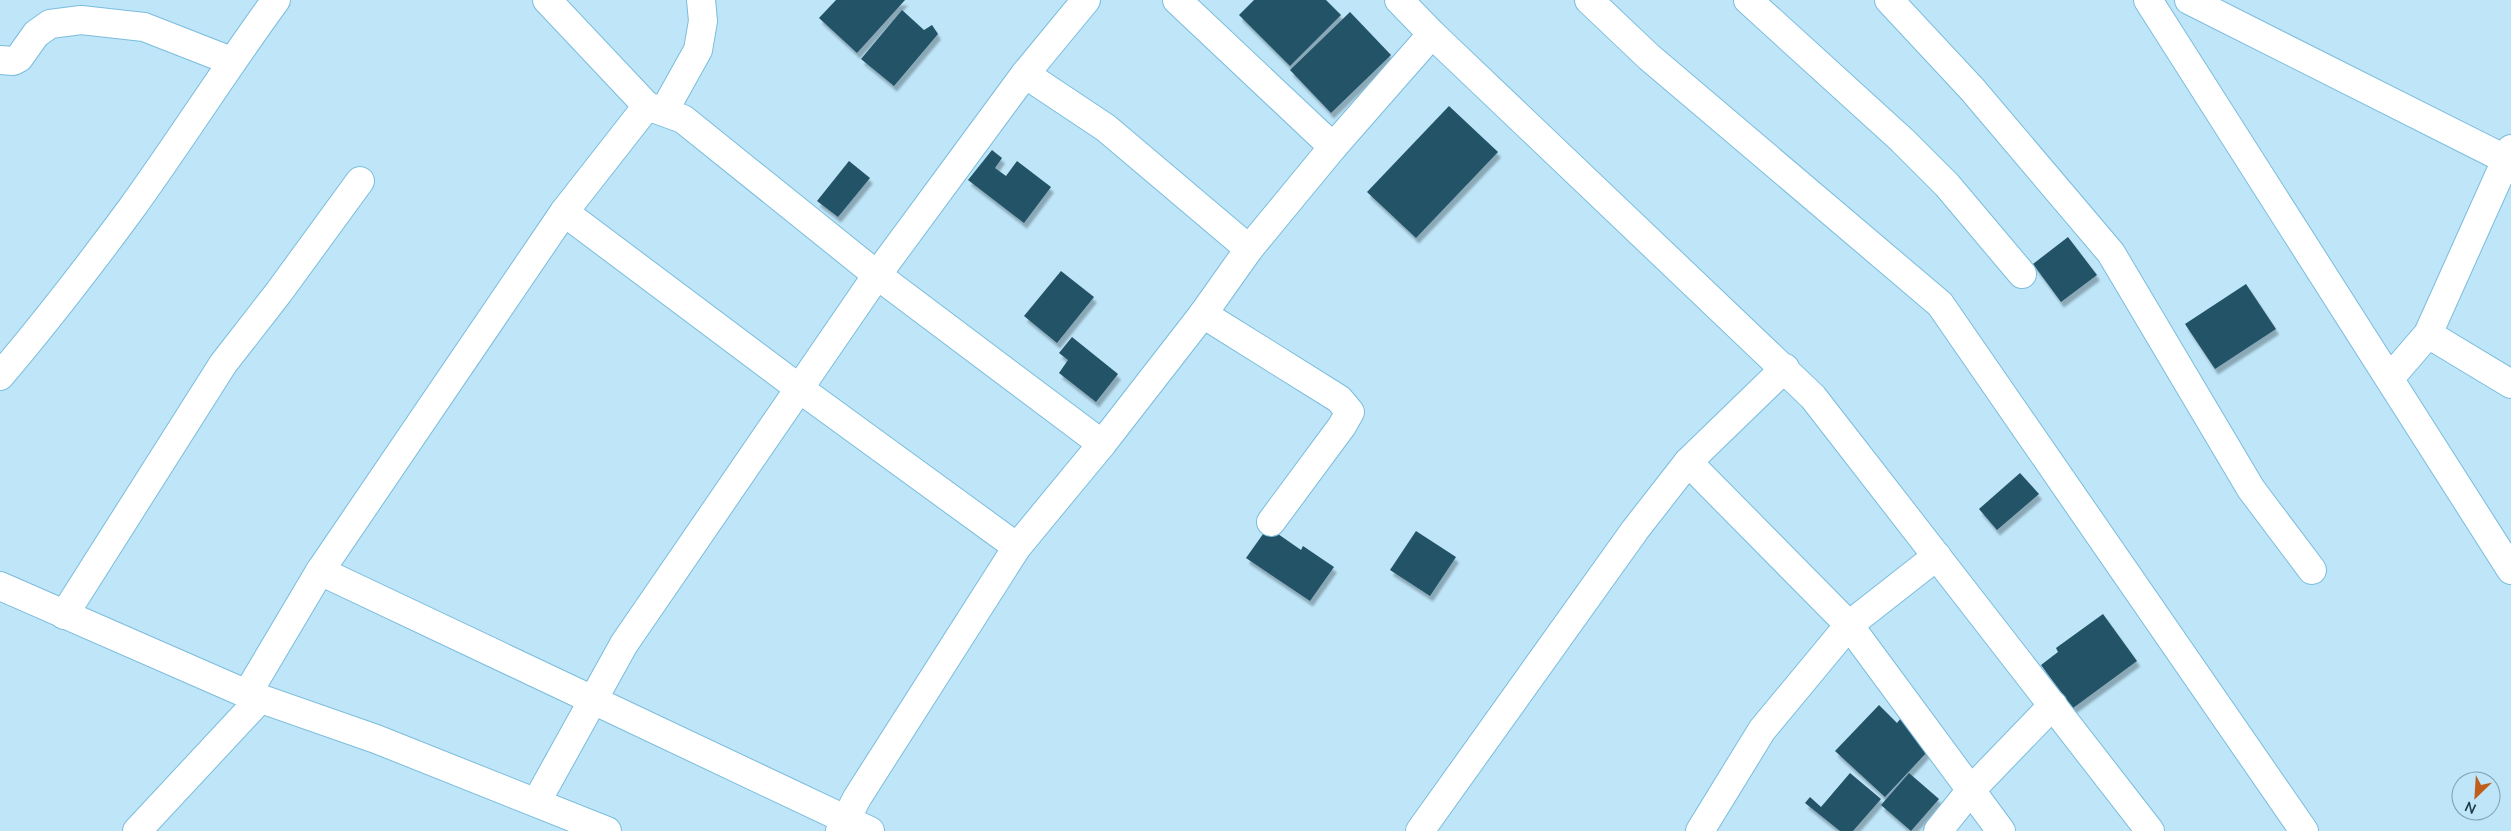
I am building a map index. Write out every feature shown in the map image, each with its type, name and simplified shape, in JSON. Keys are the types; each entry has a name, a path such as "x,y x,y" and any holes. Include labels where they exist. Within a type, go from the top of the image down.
{"street":[{"path":"0,376 39,331 132,208 231,61 276,0"},
{"path":"547,0 655,109 683,119 877,275 1102,444"},
{"path":"137,831 253,696 320,571 564,212 655,109 698,50 704,21 701,0"},
{"path":"537,802 624,644 800,390 877,275 1025,74 1086,0"},
{"path":"1177,0 1333,147"},
{"path":"1399,0 1432,34 1813,396 2150,831"},
{"path":"1589,0 1649,57 1940,304 2304,831"},
{"path":"1748,0 1909,146 1947,185 2022,274"},
{"path":"1889,0 1972,89 2111,253 2251,489 2312,570"},
{"path":"2148,0 2511,570"},
{"path":"2189,0 2509,157 2428,334 2390,378"},
{"path":"0,60 13,61 19,58 36,34 50,24 81,20 144,27 231,61"},
{"path":"843,825 1017,547 1102,444 1203,314 1249,249 1333,147 1432,34"},
{"path":"1025,74 1106,128 1249,249"},
{"path":"64,615 222,364 279,292 360,181"},
{"path":"564,212 800,390 1017,547"},
{"path":"1203,314 1339,399 1350,412 1342,426 1271,522"},
{"path":"2428,334 2511,384"},
{"path":"1420,831 1635,530 1688,462 1785,368"},
{"path":"1688,462 1849,625 2001,831"},
{"path":"1700,831 1762,730 1849,625 1937,556"},
{"path":"320,571 594,700 843,825 870,831"},
{"path":"0,586 253,696 376,739 607,831"},
{"path":"1938,831 1971,790 2054,705"}],"building":[{"path":"836,0 905,0 857,53 819,18"},
{"path":"1254,0 1326,0 1341,15 1290,66 1239,15"},
{"path":"902,10 924,30 932,25 938,34 894,86 861,59"},
{"path":"1350,12 1391,55 1331,113 1290,70"},
{"path":"1449,106 1498,152 1416,238 1367,192"},
{"path":"992,150 1002,158 995,168 1006,176 1017,161 1051,187 1024,223 968,180"},
{"path":"849,161 870,178 838,217 817,201"},
{"path":"2068,237 2097,275 2061,302 2033,264"},
{"path":"1061,271 1094,297 1057,343 1024,316"},
{"path":"2246,284 2276,329 2215,369 2185,324"},
{"path":"1072,337 1118,374 1096,402 1059,373 1068,360 1059,353"},
{"path":"2020,473 2039,494 1997,530 1979,509"},
{"path":"1268,527 1301,550 1303,546 1334,567 1310,601 1246,558"},
{"path":"1416,531 1456,557 1430,596 1390,570"},
{"path":"2103,614 2137,661 2073,708 2041,665 2058,652 2056,648"},
{"path":"1879,705 1897,723 1901,718 1915,732 1912,735 1928,751 1885,797 1835,751"},
{"path":"1850,773 1881,799 1853,831 1840,831 1805,803 1810,797 1821,807"},
{"path":"1909,773 1939,799 1911,831 1881,805"}]}
